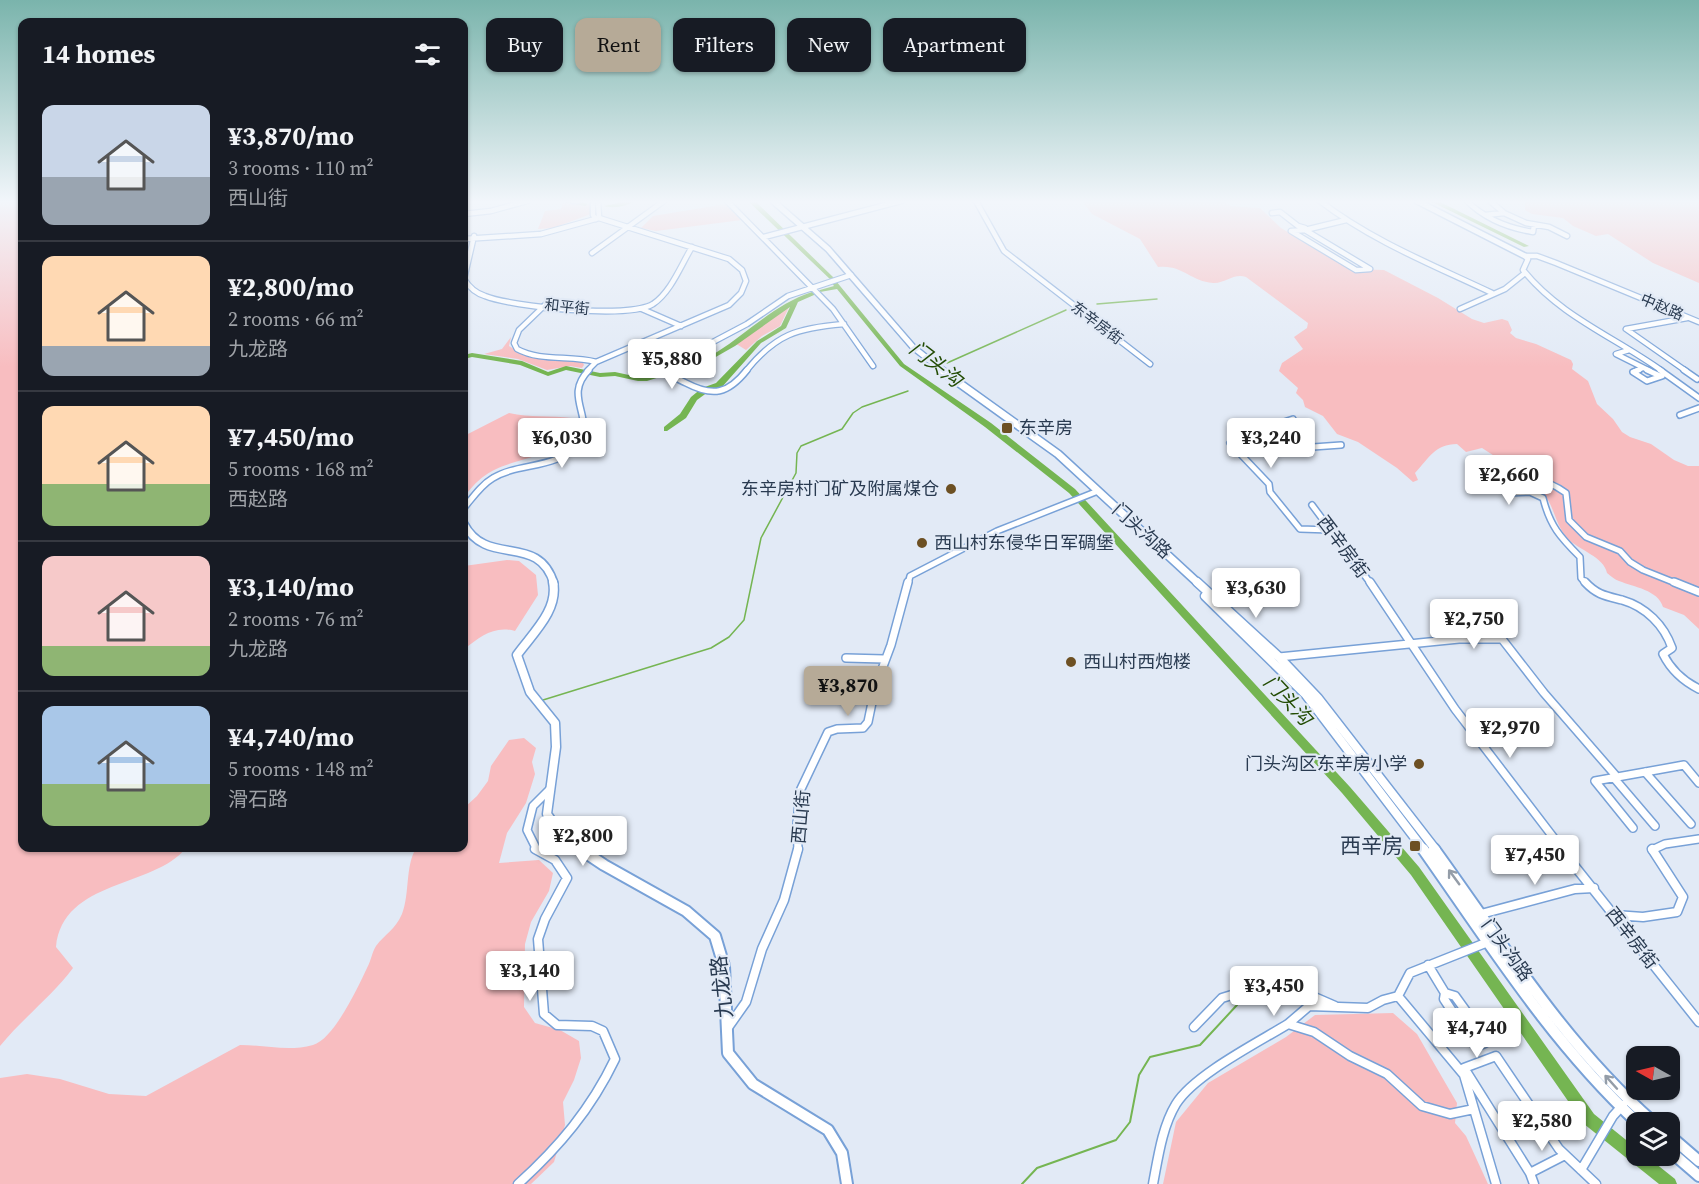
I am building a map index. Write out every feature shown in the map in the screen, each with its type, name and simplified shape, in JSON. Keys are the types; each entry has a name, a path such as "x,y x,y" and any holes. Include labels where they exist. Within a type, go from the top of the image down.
{"main road":[{"name":"门头沟路","path":"833,256 848,276 930,362 1058,454 1092,493 1326,707 1416,823 1481,914 1493,940"},
{"name":"九龙路","path":"468,534 478,542 495,550 513,550 544,562 554,580 554,599 517,655 521,678 530,694 555,723 556,747 547,814 564,838 604,865 686,911 715,936 724,966 728,1053 753,1084 828,1130 842,1154 847,1184"},
{"name":"门头沟路","path":"1276,659 1351,750 1493,940 1630,1112"},
{"name":"门头沟路","path":"1624,1104 1637,1112"},
{"path":"1680,1145 1699,1161"},
{"path":"1680,1160 1699,1176"}],"street":[{"path":"642,309 656,301 686,256"},
{"path":"468,503 484,484 496,476 545,464 564,455 576,445 583,435 584,425 575,389 582,375 596,362 729,305 739,297 747,278 740,266 720,256"},
{"path":"783,256 844,324 873,366"},
{"name":"东辛房街","path":"1012,256 1150,364"},
{"path":"1333,256 1356,270 1370,269 1349,256"},
{"path":"1413,256 1492,293"},
{"path":"1527,256 1528,259 1523,268 1525,273 1551,301 1567,314 1629,350 1699,398"},
{"name":"中赵路","path":"1531,256 1556,263 1699,322"},
{"path":"1460,309 1510,287 1525,273"},
{"path":"844,324 803,329 783,336 764,350 734,386 719,392 705,393 673,377 671,370 676,361 747,324 788,296 812,286 848,276"},
{"name":"和平街","path":"468,285 480,295 494,299 613,312 642,309"},
{"path":"546,304 516,335 515,347 523,353 533,355 572,357 596,362"},
{"path":"642,309 681,326"},
{"path":"1688,317 1626,329 1697,379"},
{"path":"1629,350 1616,354 1663,375"},
{"path":"1643,368 1633,372 1647,381 1663,375"},
{"path":"1680,415 1699,408"},
{"path":"1293,419 1236,438 1230,443 1269,484 1270,492 1300,529 1330,530"},
{"path":"1276,424 1299,448 1341,445"},
{"path":"1699,592 1643,570 1630,562 1620,551 1586,537 1569,520 1566,493 1559,487 1533,478 1500,485 1506,493 1513,495 1527,492 1543,498 1549,521 1562,539 1580,557 1581,578 1594,592 1633,605 1657,621 1669,635 1672,648 1663,654 1666,661 1680,676 1699,689"},
{"name":"西山街","path":"727,1030 746,1002 762,949 784,900 794,869 798,854 797,824 800,791 828,732 837,729 863,728 868,722 874,688 891,645 910,576 998,531 1092,493"},
{"name":"西辛房街","path":"1312,505 1386,604 1455,709 1699,1022"},
{"path":"1276,659 1474,638 1502,639 1655,826"},
{"path":"846,658 884,659"},
{"path":"1633,828 1595,781 1684,765 1699,783"},
{"path":"1645,772 1691,824"},
{"path":"518,1184 559,1147 574,1128 601,1092 615,1059 603,1031 592,1026 557,1025 544,1014 538,939 545,918 567,879 555,860 535,849 527,830 533,806 550,789"},
{"path":"1615,915 1643,917 1677,912 1683,897 1657,862 1651,849 1665,844 1699,839"},
{"path":"1481,914 1575,889 1594,888"},
{"path":"1153,1184 1158,1157 1176,1104 1191,1087 1288,1024 1310,1006 1368,1008 1383,1000 1398,996 1410,973 1493,940"},
{"path":"1428,965 1445,993 1444,999 1473,1043 1478,1046 1485,1043 1486,1039 1455,996 1445,993"},
{"path":"1194,1027 1221,998 1235,994 1312,996 1335,1006"},
{"path":"1398,996 1464,1076 1496,1184"},
{"path":"1288,1024 1314,1032 1350,1056 1387,1074 1422,1106 1450,1114 1474,1109"},
{"path":"1534,1184 1530,1173 1464,1068 1496,1056 1565,1155 1596,1184"},
{"path":"1581,1170 1624,1104"},
{"path":"1530,1173 1565,1155"}],"shaded area":[{"path":"0,256 18,256 18,852 182,852 172,861 153,871 92,896 75,908 62,925 56,947 73,968 0,1046"},
{"path":"1151,256 1328,256 1349,269 1384,270 1438,298 1472,319 1484,323 1502,319 1508,321 1512,330 1510,333 1516,338 1536,344 1571,360 1572,369 1588,381 1597,404 1613,419 1622,432 1651,444 1674,460 1688,466 1699,466 1699,629 1684,615 1663,607 1651,593 1614,579 1607,573 1601,562 1568,539 1543,493 1549,490 1531,472 1520,468 1506,469 1499,459 1482,448 1466,452 1457,444 1438,449 1415,473 1418,480 1413,482 1397,468 1358,442 1337,434 1323,416 1305,407 1303,400 1296,393 1298,388 1279,371 1282,363 1303,349 1294,337 1307,328 1308,323 1246,277 1237,276 1213,283 1205,282 1180,270 1158,267"},
{"path":"1643,256 1699,256 1699,283"},
{"path":"790,305 780,326 762,336 746,350 738,345 732,345"},
{"path":"511,337 509,346 517,351 544,358 582,361 584,365 582,368 570,366 547,370 518,359 484,354 502,349"},
{"path":"509,413 572,418 572,433 553,445 532,452 532,457 489,473 468,492 468,434"},
{"path":"507,560 519,561 536,575 538,595 515,631 494,631 468,646 468,565"},
{"path":"524,738 536,748 532,762 535,774 526,803 507,833 499,863 539,860 553,873 549,891 531,922 525,944 524,1007 535,1023 560,1030 579,1041 581,1058 574,1080 563,1102 565,1125 554,1162 531,1184 0,1184 0,1078 27,1074 60,1079 109,1094 146,1096 240,1045 295,1048 321,1041 337,1023 358,987 376,946 393,928 402,914 410,863 414,852 468,852 468,804 488,781 491,766 509,740"},
{"path":"1393,1013 1417,1034 1457,1103 1455,1123 1466,1136 1488,1184 1163,1184 1176,1122 1208,1083 1286,1037 1315,1015"}],"waterway":[{"name":"门头沟","path":"808,256 832,279"},
{"name":"门头沟","path":"834,282 902,365 988,425 1072,491 1346,790 1415,871 1589,1119 1670,1184"},
{"path":"822,291 838,287"},
{"path":"468,356 522,363 548,374 566,368 600,375 615,374 647,379 705,361 732,345 784,307 812,294"},
{"path":"1097,304 1157,299"},
{"path":"667,429 683,416 694,399 705,390 719,385 759,342 784,327 795,302"},
{"path":"947,363 1066,310"},
{"path":"543,700 711,648 729,637 744,620 761,538 796,473 797,453 801,446 842,429 853,413 862,407 908,391"},
{"path":"1022,1184 1037,1168 1116,1140 1130,1122 1139,1075 1150,1057 1200,1045 1237,1005"}],"place":[{"name":"东辛房","path":"1007,428"},
{"name":"东辛房村门矿及附属煤仓","path":"951,489"},
{"name":"西山村东侵华日军碉堡","path":"922,543"},
{"name":"西山村西炮楼","path":"1071,662"},
{"name":"门头沟区东辛房小学","path":"1419,764"},
{"name":"西辛房","path":"1415,846"}]}
